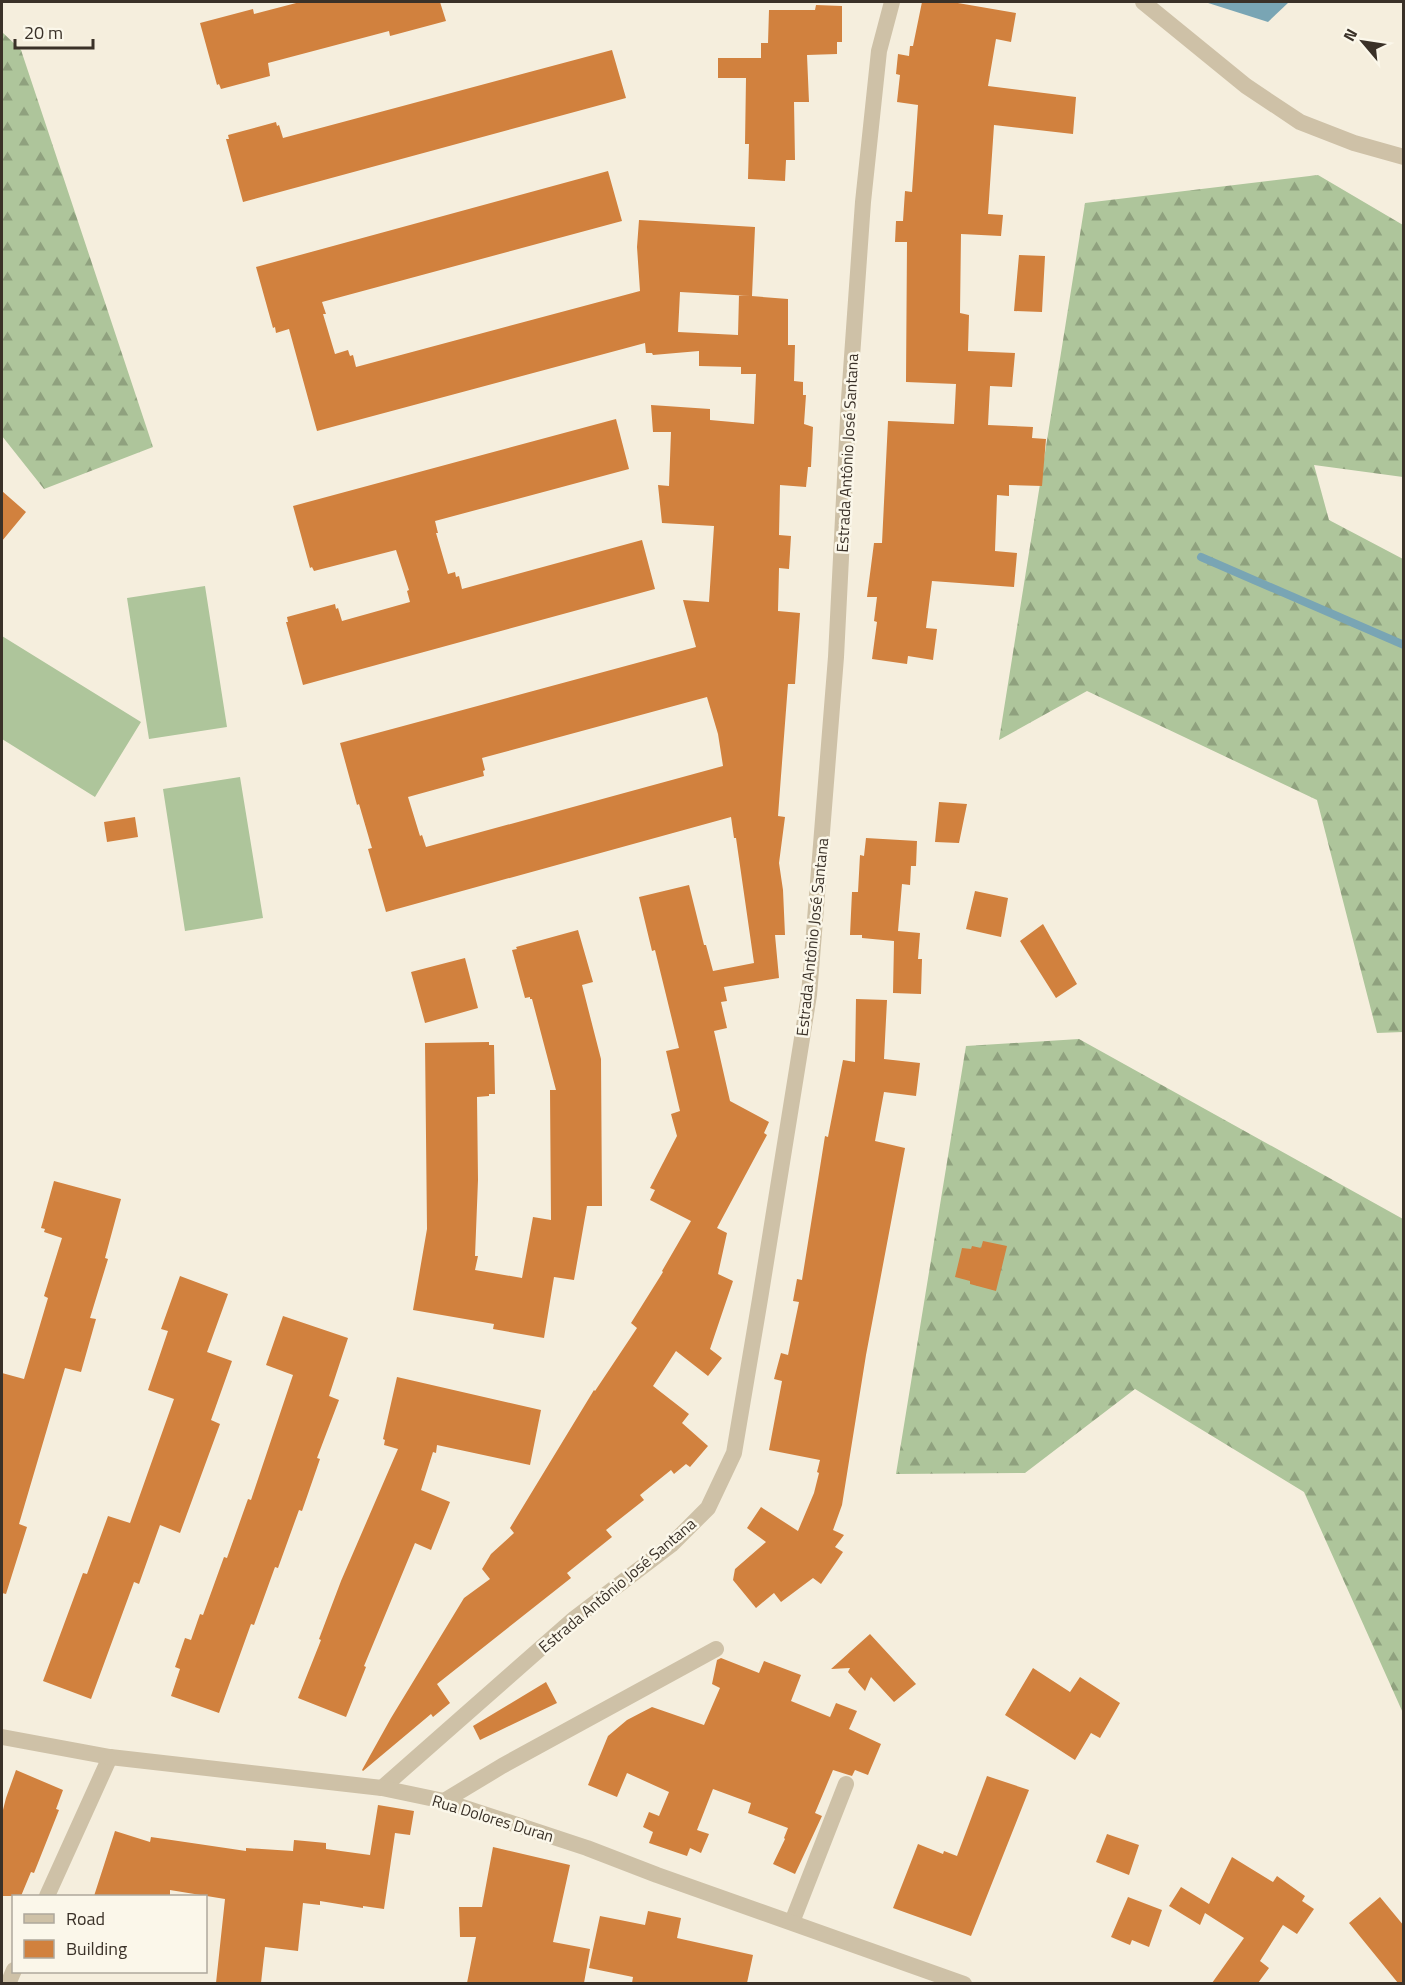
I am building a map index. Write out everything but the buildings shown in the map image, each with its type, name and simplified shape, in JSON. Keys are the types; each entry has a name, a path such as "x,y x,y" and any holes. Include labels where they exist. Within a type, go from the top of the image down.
{"street":[{"name":"Estrada Antônio José Santana","path":"382,1788 575,1618 671,1545 708,1508 734,1453 809,995 836,657 849,399 863,202 879,51 892,2"},
{"path":"1143,2 1246,86 1300,122 1404,157"},
{"path":"444,1801 502,1766 716,1649"},
{"name":"Rua Dolores Duran","path":"2,1737 110,1757 382,1788 444,1801 587,1848 964,1983"},
{"path":"47,1895 110,1757"},
{"path":"792,1922 846,1784"}],"green space":[{"path":"2,32 21,50 153,447 44,489 2,436"},
{"path":"1318,175 1403,225 1403,477 1314,465 1329,520 1403,559 1403,1032 1377,1033 1317,800 1087,691 999,740 1085,203"},
{"path":"205,586 227,727 149,739 127,598"},
{"path":"2,636 141,722 95,797 2,739"},
{"path":"240,777 263,918 185,931 163,789"},
{"path":"1079,1039 1403,1219 1403,1713 1304,1492 1135,1389 1025,1473 896,1474 966,1046"}],"water":[{"path":"1205,2 1289,2 1268,22"}],"waterway":[{"path":"1201,557 1404,645"}]}
